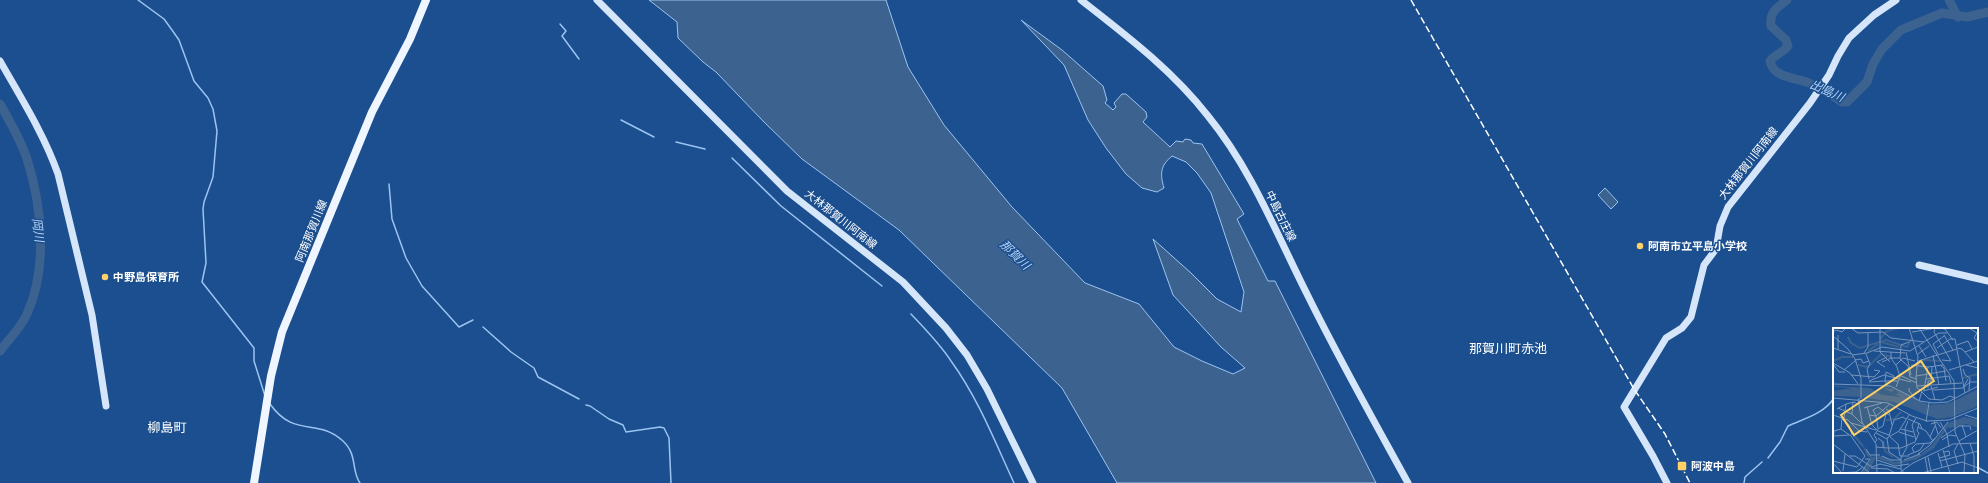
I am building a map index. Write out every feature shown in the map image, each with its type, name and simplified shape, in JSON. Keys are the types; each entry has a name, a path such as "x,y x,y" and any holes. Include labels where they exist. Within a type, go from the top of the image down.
{"main road":[{"name":"阿南那賀川線","path":"254,483 271,376 282,332 369,118 412,34 426,0"},
{"name":"大林那賀川阿南線","path":"598,0 787,190 903,282 946,328 968,355 987,389 1033,483"},
{"name":"中島古庄線","path":"1081,0 1141,46 1167,70 1194,99 1224,137 1254,185 1311,303 1408,483"},
{"name":"大林那賀川阿南線","path":"1667,483 1650,449 1624,407 1666,338 1682,328 1691,317 1704,265 1716,249 1720,226 1728,207 1820,89 1849,38 1874,15 1896,0"},
{"path":"0,61 38,129 52,157 58,174 92,315 106,406"},
{"path":"1919,265 1988,282"}],"water":[{"name":"那賀川","path":"649,0 886,0 908,67 944,125 1012,207 1085,283 1139,304 1174,347 1233,374 1245,368 1221,347 1173,295 1153,239 1217,299 1241,312 1244,292 1211,193 1197,173 1186,162 1172,156 1165,163 1162,170 1164,188 1157,192 1142,188 1126,174 1106,148 1088,120 1064,65 1021,20 1062,50 1103,86 1107,100 1105,103 1113,110 1116,107 1114,103 1122,94 1126,94 1146,112 1147,117 1143,122 1170,147 1176,141 1183,142 1185,139 1191,140 1193,143 1202,144 1244,214 1237,219 1268,281 1275,281 1376,483 1117,483 1062,388 899,230 802,159 716,72 703,62 678,38 677,22"},
{"path":"1605,188 1618,202 1611,209 1598,195"}],"waterway":[{"path":"138,0 164,19 179,40 194,81 208,98 213,109 217,131 213,177 203,209 206,263 202,282 254,348 254,361 265,396"},
{"name":"出島川","path":"1787,0 1774,11 1771,17 1771,26 1786,40 1788,46 1770,61 1772,67 1781,74 1809,83 1842,102 1847,102 1867,82 1873,64 1882,49 1901,30 1942,13 1967,17 1988,12"},
{"name":"出島川","path":"1949,0 1958,17"},
{"path":"560,24 566,31 562,36 579,59"},
{"name":"岡川","path":"0,104 25,152 36,197 40,237 38,277 34,296 27,314 18,329 0,351"},
{"path":"621,120 654,137"},
{"path":"676,142 705,149"},
{"path":"732,158 781,206 882,286"},
{"path":"389,184 392,219 406,258 422,286 459,327 473,320"},
{"path":"911,314 942,349 961,375 986,420 1014,483"},
{"path":"483,327 511,352 534,368 538,377 579,399"},
{"path":"1768,458 1780,442 1788,426 1819,412 1830,404 1833,400"},
{"path":"270,404 279,415 288,421 297,425 324,430 343,441 351,452 357,478 360,483"},
{"path":"586,405 590,406 609,419 623,425 626,432 660,427 664,428 669,438 671,483"},
{"path":"1744,483 1745,477 1762,462"},
{"path":"1978,468 1988,473"}],"railway":[{"path":"1411,0 1634,389 1665,434 1690,483"}],"place":[{"name":"阿南市立平島小学校","path":"1640,246"},
{"name":"中野島保育所","path":"105,277"},
{"name":"阿波中島","path":"1682,466"}],"district":[{"name":"那賀川町赤池","path":"1508,348"},
{"name":"柳島町","path":"167,427"}]}
